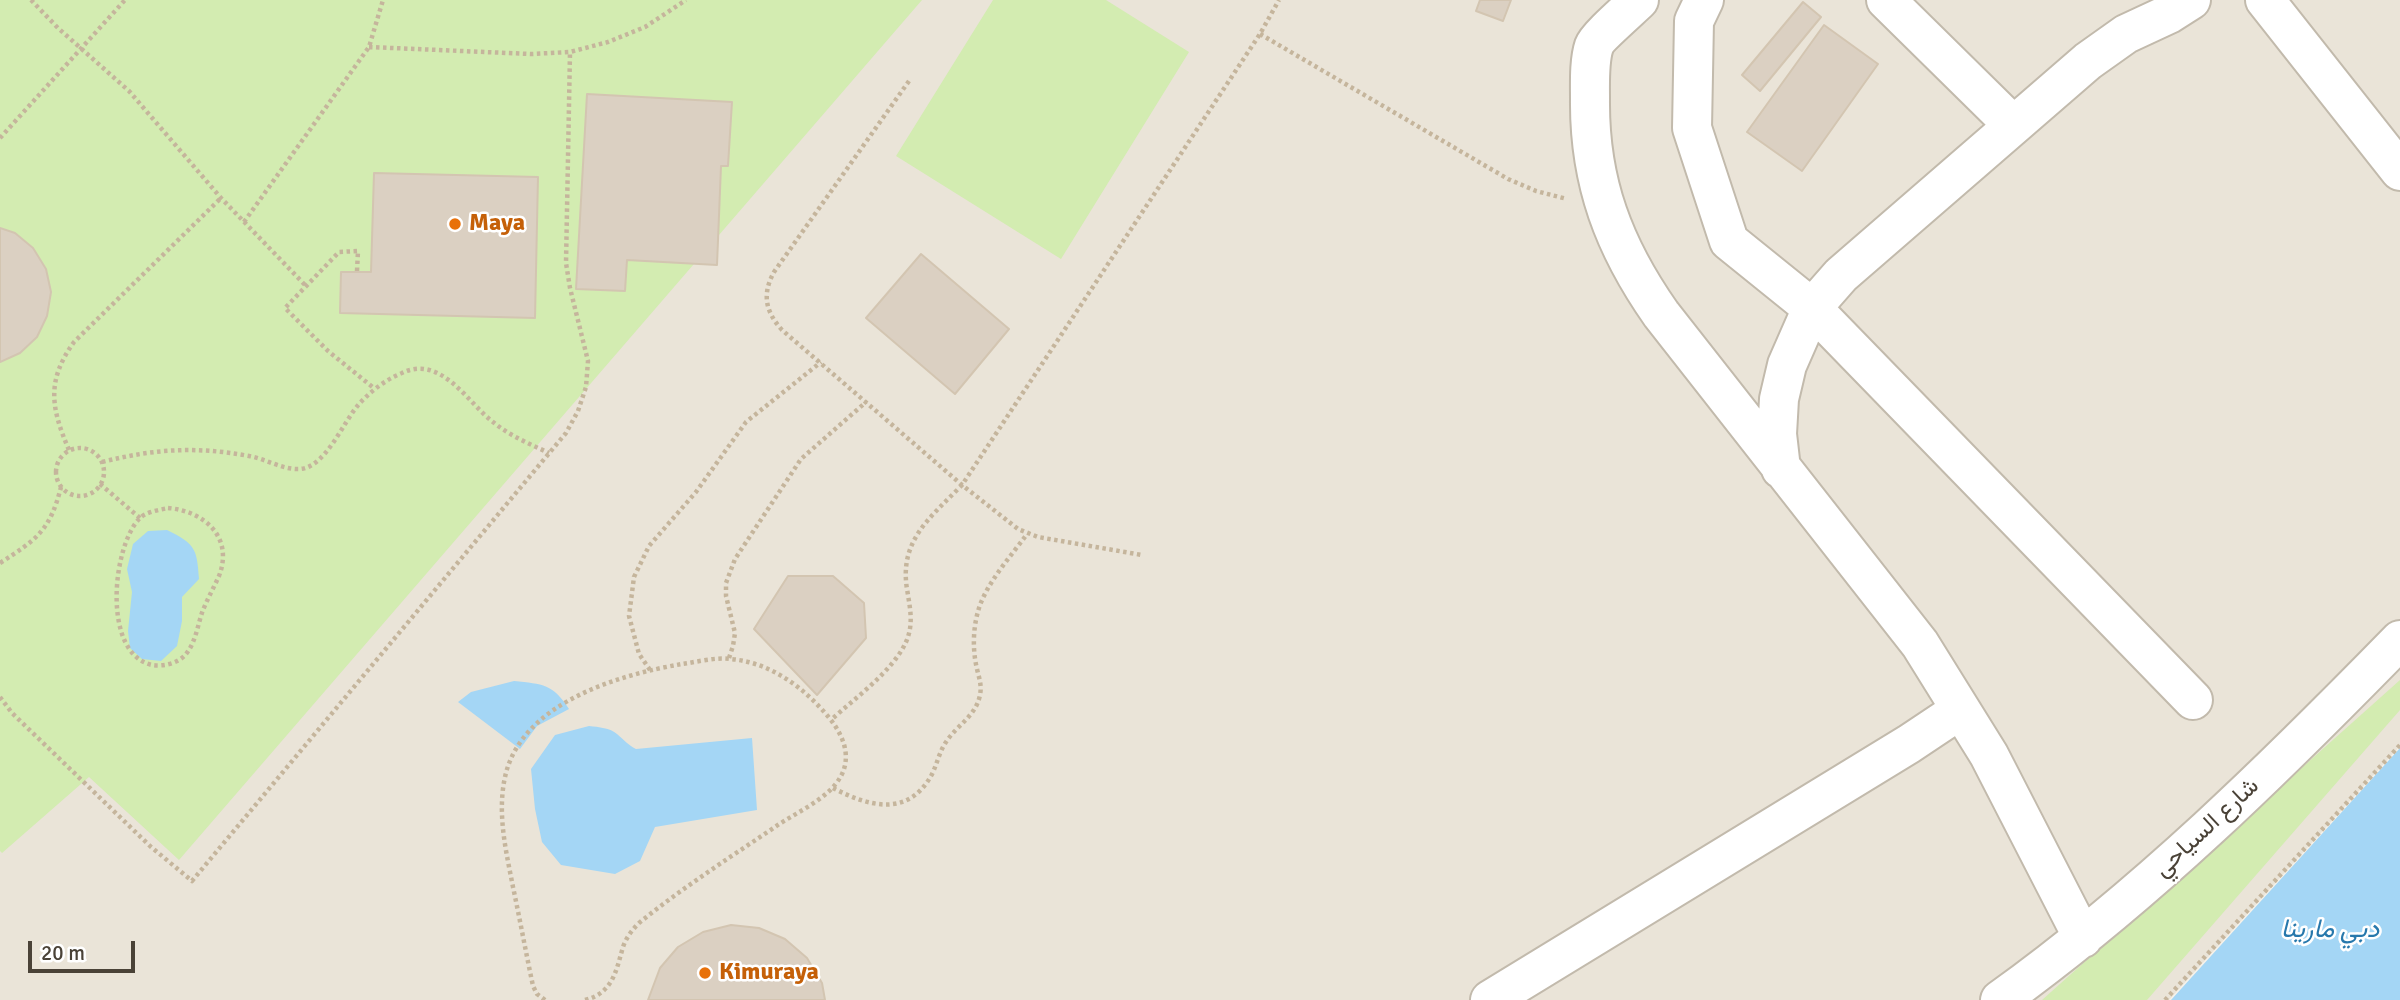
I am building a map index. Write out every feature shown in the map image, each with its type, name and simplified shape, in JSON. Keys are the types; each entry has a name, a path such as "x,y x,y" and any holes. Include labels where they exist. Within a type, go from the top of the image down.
{"street":[{"path":"1639,0 1595,44 1590,86 1590,127 1595,169 1605,209 1620,246 1638,281 1781,469 1920,644 1989,755 2083,938"},
{"path":"1704,0 1694,20 1692,128 1729,241 1812,308 2193,700"},
{"path":"1886,0 2014,125"},
{"path":"1781,469 1777,434 1779,399 1787,365 1812,308 1841,275 2106,46 2191,0"},
{"path":"2265,0 2400,171"},
{"name":"شارع السياحي","path":"2000,1000 2083,938 2185,851 2400,640"},
{"path":"1490,1000 1960,710"}],"path":[{"path":"31,0 58,28 129,91 221,198 306,286"},
{"path":"0,138 125,0"},
{"path":"244,222 369,47 383,0"},
{"path":"369,47 531,54 570,52 608,42 645,27 686,0"},
{"path":"831,720 898,657 907,641 912,624 905,573 907,556 921,526 962,485 1260,34 1279,0"},
{"path":"1260,34 1508,179 1536,191 1605,209"},
{"path":"0,697 12,713 150,846 192,881 566,433 578,411 586,387 589,361 572,300 566,263 570,52"},
{"path":"909,81 768,283 765,296 767,308 773,320 1010,524 1027,534 1142,555"},
{"path":"69,450 54,411 56,374 64,357 74,342 221,198"},
{"path":"357,271 358,251 339,252 285,307 328,351 375,389"},
{"path":"650,670 639,654 629,616 634,577 649,546 696,492 746,422 821,362"},
{"path":"102,462 139,453 177,449 215,450 300,469 310,466 326,453 347,419 375,389 405,371 422,369 438,373 453,382 493,422 517,438 549,453"},
{"path":"729,658 735,633 728,608 726,583 735,559 801,459 866,402"},
{"path":"88,449 102,462 104,474 94,491 77,496 68,493 57,480 57,463 69,450 88,449"},
{"path":"100,484 140,517"},
{"path":"0,563 36,539 48,523 61,487"},
{"path":"168,508 197,515 219,536 222,549 219,575 206,601 186,655 165,665 153,665 133,654 126,644 117,614 116,598 124,548 140,517 168,508"},
{"path":"833,788 875,806 900,802 922,789 932,774 944,744 976,708 981,682 974,647 975,626 981,604 990,585 1027,534"},
{"path":"545,1000 537,994 533,986 503,836 501,806 505,775 516,747 536,724 560,706 604,685 650,670 729,658 768,669 803,690 842,735 846,754 843,772 833,788 639,923 627,939 615,976 607,989 595,998 585,1000"},
{"path":"2165,1000 2400,745"}],"shaded area":[{"name":"دبي مارينا","path":"0,0 2400,0 2400,746 2169,1000 0,1000"}],"green space":[{"path":"0,0 922,0 179,860 89,777 2,853 0,851"},
{"path":"993,0 1106,0 1189,52 1061,259 896,156"},
{"path":"2400,680 2400,710 2147,1000 2042,1000"}],"water":[{"path":"167,530 184,539 193,548 199,579 182,597 182,621 177,646 161,661 142,659 130,648 128,631 132,592 127,569 133,544 148,531"},
{"path":"514,681 533,683 552,690 569,709 537,726 520,749 458,702 471,692"},
{"path":"589,726 611,730 636,749 752,738 757,810 655,827 640,861 615,874 561,865 542,842 531,769 555,735"},
{"name":"دبي مارينا","path":"2400,748 2400,1000 2171,1000"}],"building":[{"path":"1480,0 1511,0 1503,21 1476,11"},
{"path":"1803,2 1821,17 1760,91 1742,75"},
{"path":"1824,25 1878,64 1802,171 1747,132"},
{"path":"587,94 732,102 728,166 721,166 717,265 627,260 625,291 576,289"},
{"name":"Maya","path":"374,173 538,177 535,318 340,313 341,272 371,272"},
{"path":"0,228 15,233 33,248 46,269 51,292 47,316 37,337 20,353 0,362"},
{"path":"921,254 1009,329 955,394 866,318"},
{"path":"788,576 833,576 864,603 866,638 817,695 754,629"},
{"path":"731,925 759,928 785,939 807,958 822,983 825,1000 648,1000 660,968 678,947 703,932"}],"place":[{"name":"Maya","path":"455,224"},
{"name":"Kimuraya","path":"705,973"}]}
